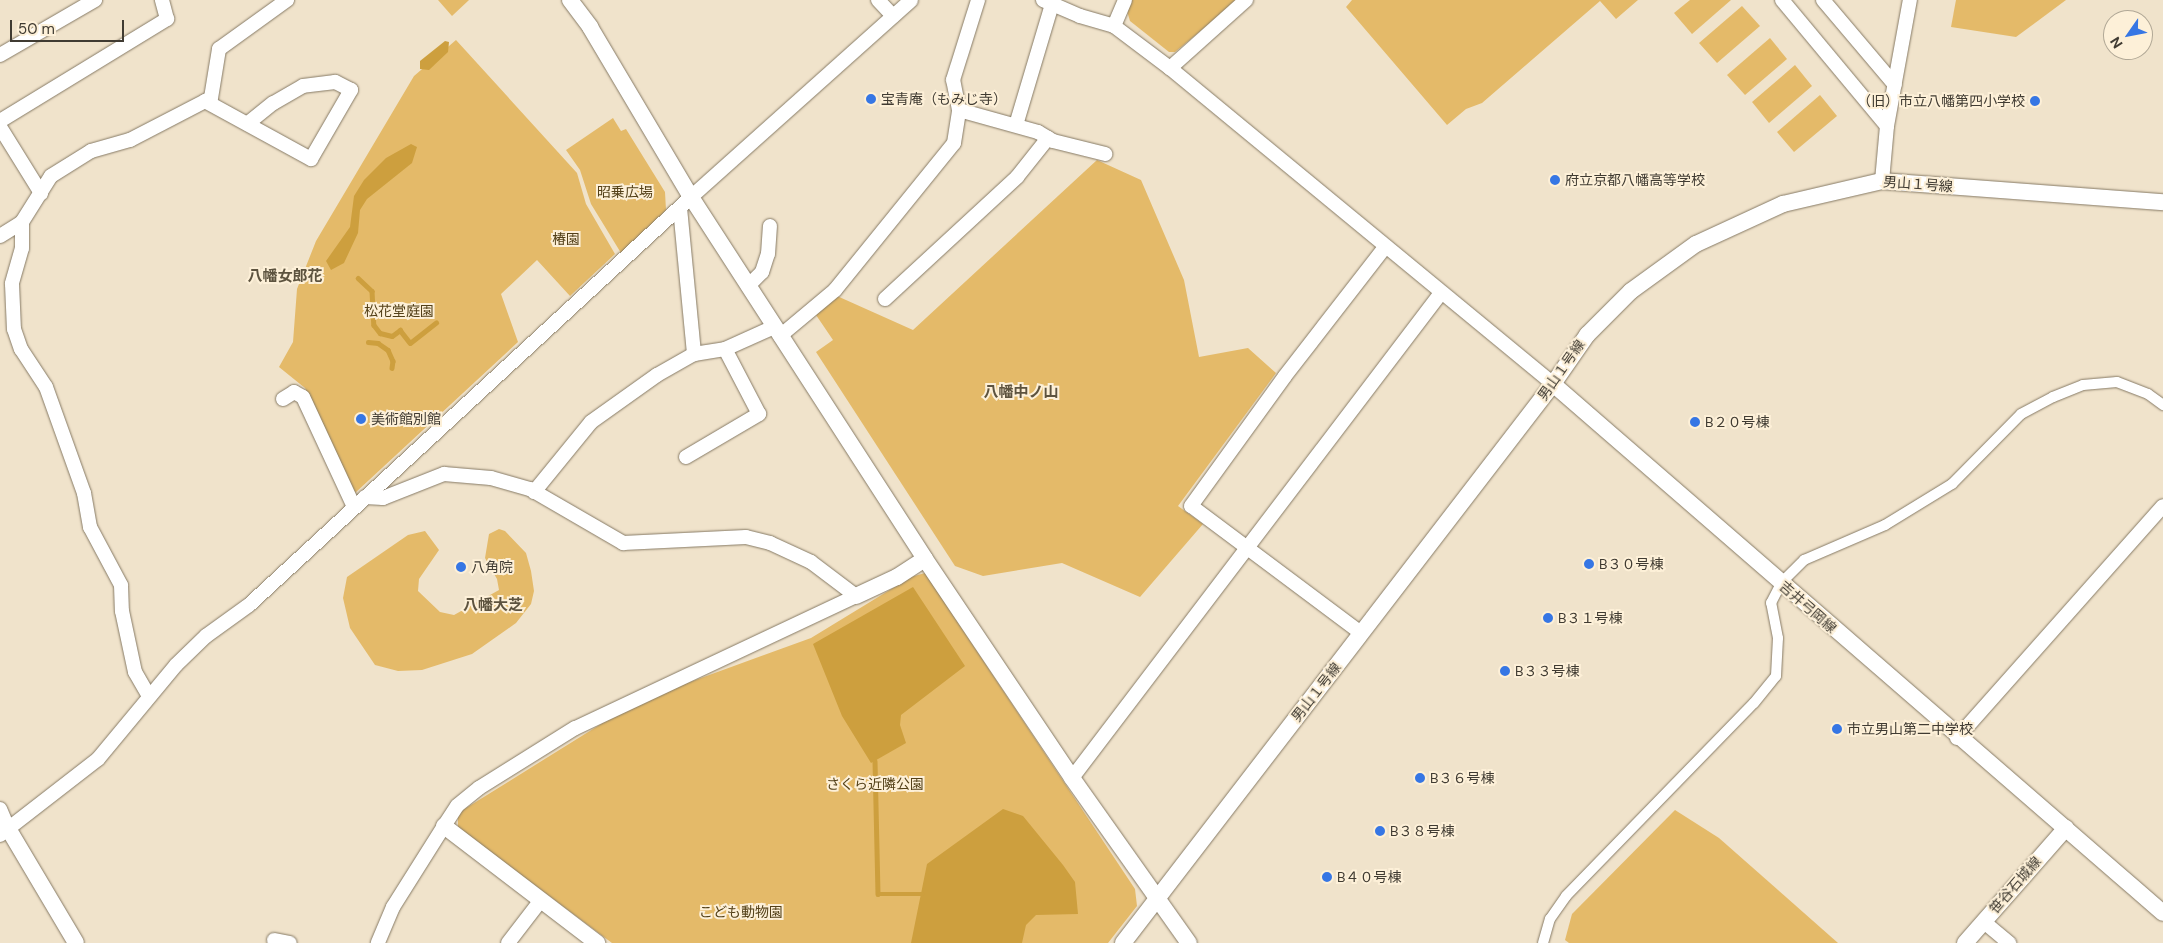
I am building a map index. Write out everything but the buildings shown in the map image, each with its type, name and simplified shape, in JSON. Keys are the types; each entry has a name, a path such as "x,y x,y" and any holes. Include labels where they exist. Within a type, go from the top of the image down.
{"street":[{"path":"0,55 95,0"},
{"path":"0,122 167,19 162,0"},
{"path":"0,236 22,222 51,176 91,151 130,140 211,98 219,49 269,5 287,0"},
{"path":"570,0 590,27 685,202 748,286 925,559 1072,778 1189,943"},
{"path":"878,0 893,16"},
{"path":"5,833 98,758 149,696 206,636 250,605 685,202 910,0"},
{"path":"534,492 590,422 657,375 694,354 725,349 777,331 835,290 954,143 959,110 953,80 978,0"},
{"path":"1114,26 1126,0"},
{"path":"1170,68 1246,0"},
{"path":"1782,0 1887,126"},
{"path":"1823,0 1895,85"},
{"path":"1882,181 1887,126 1910,0"},
{"path":"1016,126 1048,2 1114,26 1170,68 1552,384"},
{"path":"205,101 311,160 351,90 335,82 303,86 273,103 247,124"},
{"path":"959,110 1105,154"},
{"path":"0,127 41,193"},
{"path":"885,299 1017,177 1048,138"},
{"name":"男山１号線","path":"1122,943 1552,384 1587,335 1631,291 1696,244 1783,204 1882,181 2163,202"},
{"path":"685,202 694,354"},
{"path":"22,222 22,248 12,284 14,329 21,349 46,387 84,493 90,527 121,585 122,611 135,672 149,696"},
{"path":"748,286 762,272 768,254 770,226"},
{"path":"1361,633 1246,549 1191,506 1284,376 1385,247"},
{"path":"1072,778 1440,293"},
{"path":"686,457 759,414 725,349"},
{"path":"1542,943 1550,919 1566,896 1754,703 1776,676 1778,638 1771,603 1781,583 1804,560 1885,525 1952,484 2021,414 2053,397 2083,385 2117,382 2148,394 2163,405"},
{"name":"吉井弓岡線","path":"1552,384 1958,738 2066,828 2163,913"},
{"path":"283,399 294,392 302,397 354,508"},
{"path":"365,497 383,498 444,474 492,478 534,492 622,543 746,537 770,543 811,562 856,596"},
{"path":"1958,738 2163,506"},
{"path":"378,943 394,906 457,806 479,788 575,728 898,577 925,559"},
{"path":"0,809 5,833 76,943"},
{"path":"444,826 597,943"},
{"name":"笹谷石城線","path":"1965,943 2066,828"},
{"path":"508,943 541,900"},
{"path":"1984,922 2009,943"},
{"path":"274,940 290,943"}],"green space":[{"path":"438,0 469,0 452,16"},
{"path":"1132,0 1238,0 1175,52 1169,52 1130,21 1127,11"},
{"path":"1352,0 1638,0 1616,19 1600,1 1482,103 1466,109 1447,125 1346,7"},
{"path":"1690,0 1731,0 1692,34 1674,13"},
{"path":"1956,0 2066,0 2016,37 1951,27"},
{"path":"1742,6 1760,26 1717,63 1699,43"},
{"path":"1770,38 1787,59 1745,95 1727,75"},
{"name":"松花堂庭園","path":"456,40 577,173 586,204 615,254 570,296 537,260 501,294 518,342 355,493 305,388 279,367 293,342 297,289 316,241 414,76"},
{"path":"1795,65 1812,86 1769,123 1752,102"},
{"path":"1820,95 1837,116 1794,152 1777,132"},
{"name":"昭乗広場","path":"613,118 621,131 626,129 665,192 666,210 621,253 591,204 580,170 566,150"},
{"path":"1097,160 1141,180 1184,280 1199,357 1248,348 1276,373 1178,506 1203,524 1140,597 1062,563 983,576 955,566 816,352 833,340 816,315 837,296 913,330"},
{"path":"499,529 505,531 526,553 531,571 534,591 531,604 516,623 472,654 422,670 398,671 375,665 350,628 343,598 347,577 408,535 425,531 439,550 419,579 418,591 440,612 454,615 499,590 497,579 485,558 489,534"},
{"name":"さくら近隣公園","path":"925,573 1135,889 1137,906 1108,943 612,943 458,828 458,813 638,701 811,638 911,577"},
{"path":"1675,810 1719,838 1838,943 1569,943 1565,940 1572,914"}],"shaded area":[{"path":"445,41 449,42 448,52 429,70 420,69 420,61"},
{"path":"411,144 417,147 412,163 367,199 360,210 358,233 344,263 331,270 326,261 350,227 354,196 364,180 386,158"},
{"path":"913,587 965,666 901,715 900,725 906,743 871,763 842,716 813,644"},
{"path":"1003,809 1023,816 1063,865 1075,882 1078,914 1036,915 1026,925 1022,943 911,943 927,864"}],"waterway":[{"path":"358,278 372,291 374,325 380,333 392,336 400,330 410,343 436,323"},
{"path":"368,342 378,343 388,350 393,361 392,368"},
{"path":"875,761 878,894 923,894"}],"place":[{"name":"宝青庵（もみじ寺）","path":"871,99"},
{"name":"（旧）市立八幡第四小学校","path":"2035,101"},
{"name":"府立京都八幡高等学校","path":"1555,180"},
{"name":"美術館別館","path":"361,419"},
{"name":"B２０号棟","path":"1695,422"},
{"name":"B３０号棟","path":"1589,564"},
{"name":"八角院","path":"461,567"},
{"name":"B３１号棟","path":"1548,618"},
{"name":"B３３号棟","path":"1505,671"},
{"name":"市立男山第二中学校","path":"1837,729"},
{"name":"B３６号棟","path":"1420,778"},
{"name":"B３８号棟","path":"1380,831"},
{"name":"B４０号棟","path":"1327,877"}],"district":[{"name":"八幡女郎花","path":"285,277"},
{"name":"八幡中ノ山","path":"1021,393"},
{"name":"八幡大芝","path":"493,606"}],"park label":[{"name":"椿園","path":"566,239"},
{"name":"こども動物園","path":"741,912"}]}
